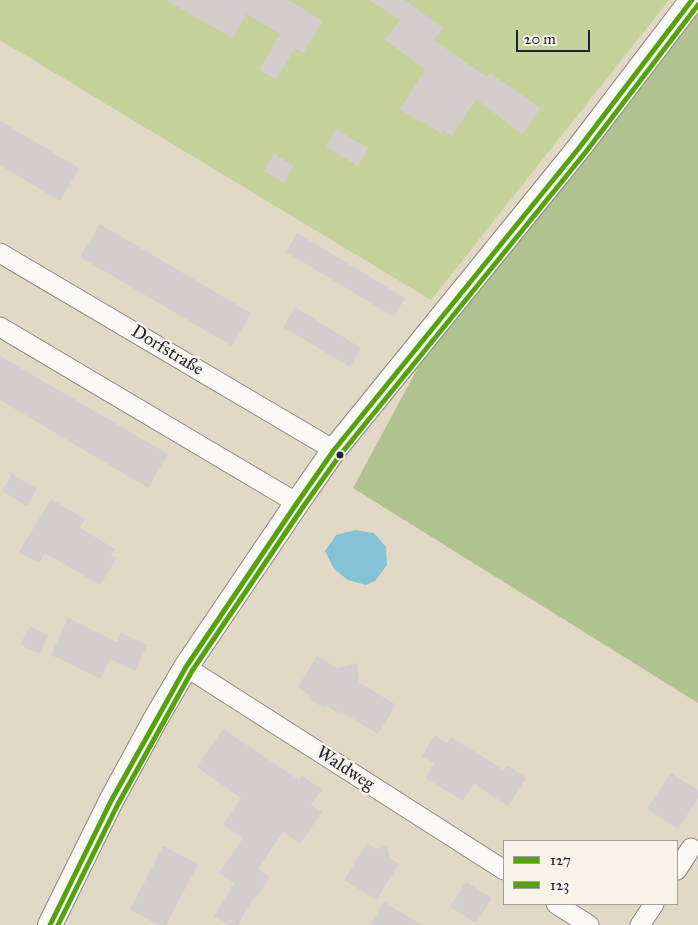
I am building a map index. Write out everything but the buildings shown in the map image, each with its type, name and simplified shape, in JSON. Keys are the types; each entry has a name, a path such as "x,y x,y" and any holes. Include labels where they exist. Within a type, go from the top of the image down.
{"street":[{"path":"50,925 111,801 186,667 297,503 334,450 579,148 692,0"},
{"name":"Dorfstraße","path":"0,253 334,450"},
{"path":"0,327 297,503"},
{"name":"Waldweg","path":"186,667 503,869"},
{"path":"678,868 691,848"},
{"path":"558,905 589,925"},
{"path":"640,925 653,905"}],"green space":[{"path":"0,0 669,0 431,300 0,40"},
{"path":"698,13 698,703 353,488 422,360"}],"water":[{"path":"355,530 374,533 386,547 387,565 375,581 366,585 348,580 334,569 325,551 336,535"}],"transit line":[{"name":"127","path":"50,925 111,801 186,667 297,503 334,450 579,148 692,0"},
{"name":"123","path":"58,925 118,804 192,671 303,507 340,455 585,153 698,5"}]}
